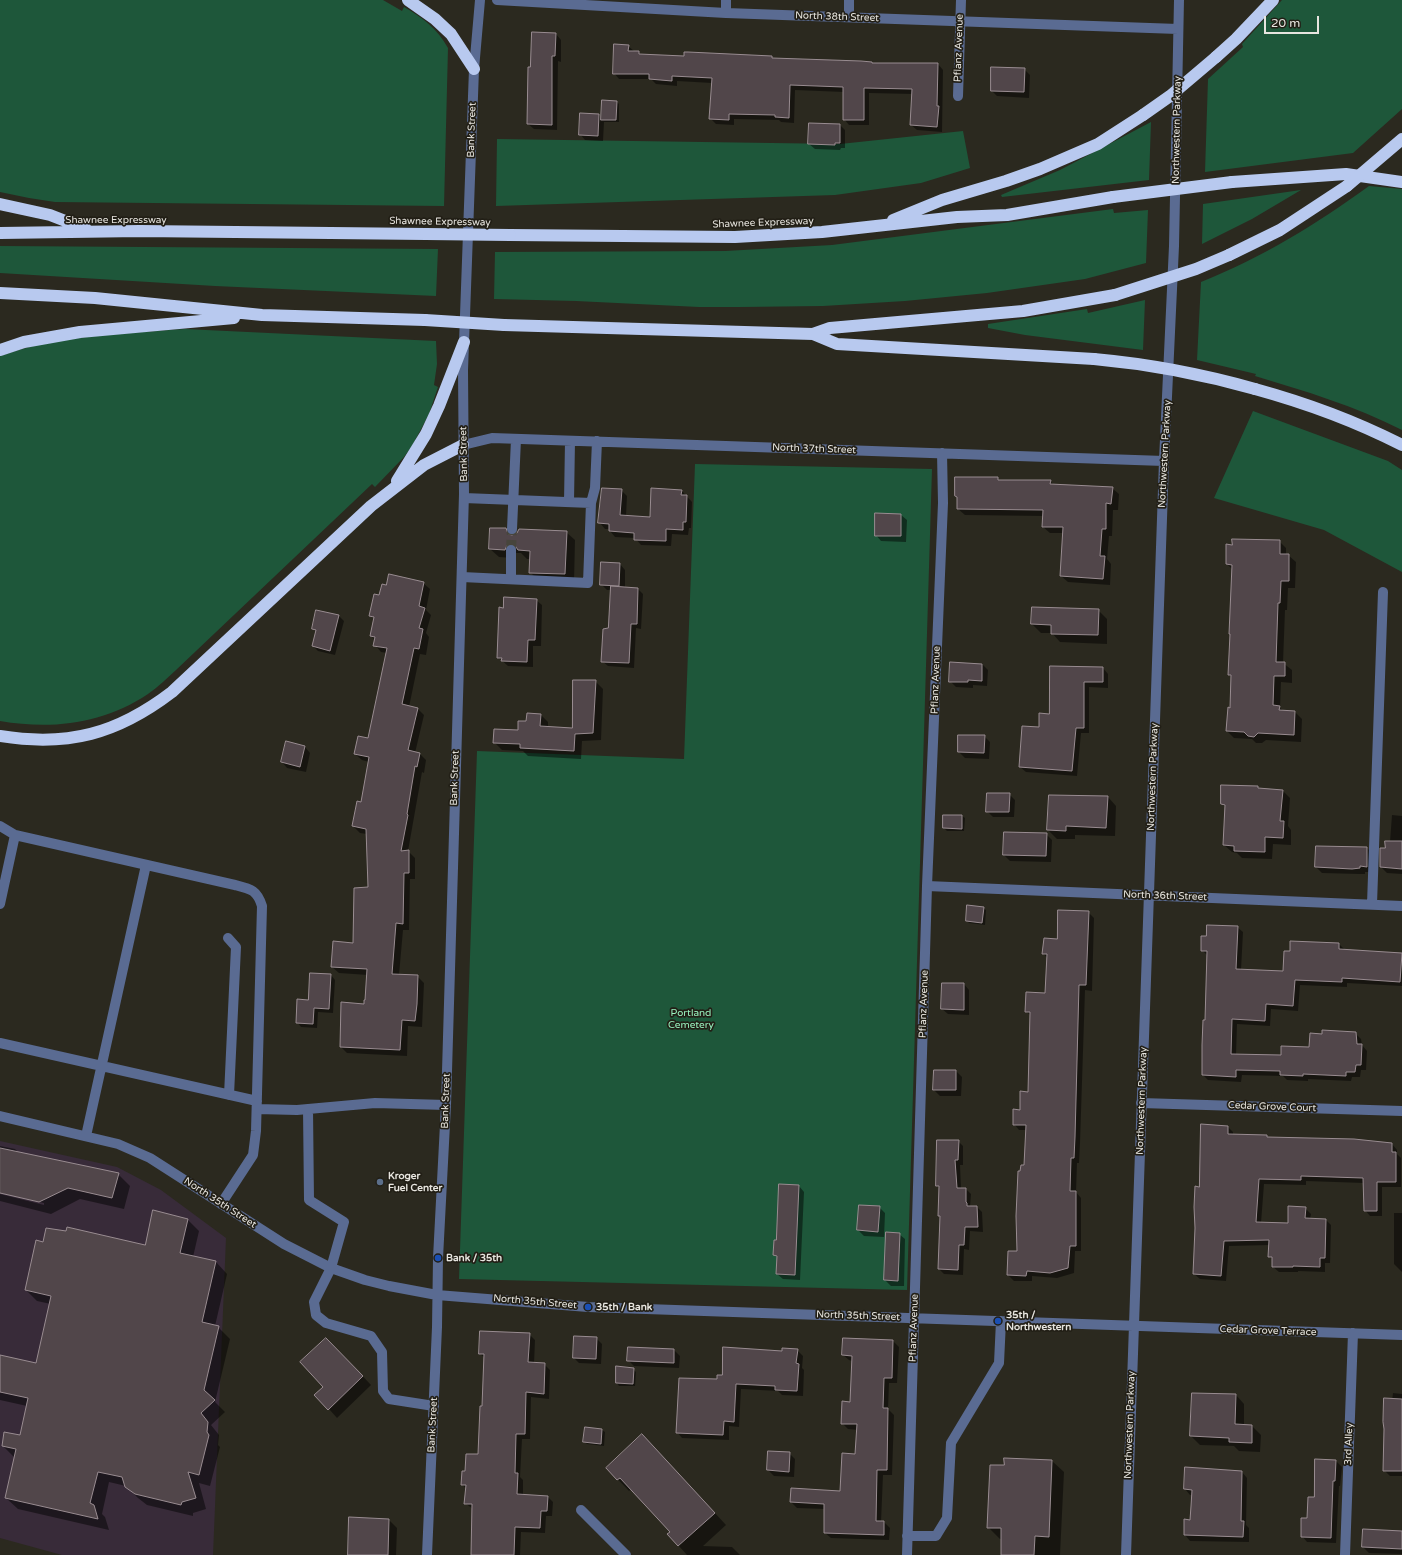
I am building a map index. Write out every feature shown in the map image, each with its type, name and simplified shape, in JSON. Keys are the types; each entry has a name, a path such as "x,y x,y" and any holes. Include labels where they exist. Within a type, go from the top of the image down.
{"highway":[{"path":"408,0 435,19 451,34 474,69"},
{"path":"879,226 942,200 1040,169 1098,144 1170,96 1236,39 1273,0"},
{"path":"813,334 830,328 1023,311 1114,295 1196,269 1280,230 1347,186 1402,139"},
{"name":"Shawnee Expressway","path":"0,233 91,231 735,237 822,232 957,217 1007,215 1113,197 1232,182 1346,174 1402,182"},
{"path":"0,204 50,214 91,231"},
{"path":"0,293 95,298 262,315 425,320 504,325 813,334 837,344 1094,358 1198,374 1255,389 1335,415 1402,445"},
{"path":"0,350 24,342 80,332 262,315"},
{"path":"391,490 411,461 426,434 439,406 464,342"},
{"path":"0,736 39,740 74,738 104,731 139,716 172,692 371,506 424,465 464,445"}],"street":[{"name":"Bank Street","path":"426,1555 434,1406 437,1295 446,1106 464,498 464,342 474,69 480,0"},
{"name":"North 38th Street","path":"497,0 607,3 726,13 1178,28"},
{"path":"726,0 726,13"},
{"path":"849,0 849,17"},
{"name":"Pflanz Avenue","path":"958,96 961,0"},
{"name":"Northwestern Parkway","path":"1126,1555 1164,461 1174,246 1178,28 1180,0"},
{"name":"North 37th Street","path":"464,445 492,438 1164,461"},
{"path":"512,529 516,439"},
{"path":"569,502 570,440"},
{"path":"462,577 588,583 591,503 595,488 597,442"},
{"name":"Pflanz Avenue","path":"907,1555 928,886 943,503 942,453"},
{"path":"464,498 591,503"},
{"path":"511,550 511,579"},
{"path":"1372,904 1383,592"},
{"path":"0,826 15,835 247,888 258,894 262,906 257,1105 253,1155 221,1204"},
{"path":"0,904 15,835"},
{"path":"86,1136 146,865"},
{"name":"North 36th Street","path":"928,886 1402,906"},
{"path":"228,938 236,947 229,1095"},
{"path":"0,1043 229,1095 257,1105 308,1109 375,1103 446,1106"},
{"name":"Cedar Grove Court","path":"1141,1103 1402,1111"},
{"path":"308,1109 309,1200 344,1222 332,1268 314,1302 316,1315 326,1323 370,1336 382,1352 383,1391 389,1399 434,1406"},
{"name":"North 35th Street","path":"0,1116 118,1144 150,1158 284,1244 332,1268 365,1280 437,1295 588,1307 1134,1326"},
{"path":"908,1536 936,1536 947,1518 951,1443 999,1363 1001,1321"},
{"name":"Cedar Grove Terrace","path":"1134,1326 1402,1335"},
{"name":"3rd Alley","path":"1345,1555 1353,1333"},
{"path":"581,1510 626,1555"}],"shaded area":[{"path":"0,1141 117,1167 161,1190 226,1238 213,1555 62,1555 0,1538"}],"green space":[{"path":"0,0 383,0 402,11 404,7 429,24 444,41 448,48 444,206 55,202 0,192"},
{"path":"1282,0 1402,0 1402,109 1353,153 1205,172 1208,79 1243,47 1242,44"},
{"path":"1151,122 1149,180 1002,197 1001,195 1060,170"},
{"path":"963,131 970,168 921,183 835,195 496,206 497,139 840,144"},
{"path":"1369,186 1402,189 1402,430 1348,406 1255,376 1256,374 1197,360 1201,282 1246,262 1288,239 1329,214"},
{"path":"1301,190 1252,219 1202,244 1203,204"},
{"path":"1113,209 1114,213 1148,210 1146,263 1085,279 987,293 905,301 823,306 699,307 494,299 495,252 725,251 832,245"},
{"path":"0,246 438,249 436,296 215,286 0,273"},
{"path":"1145,300 1143,350 1025,335 988,328 988,324 1087,309 1088,313"},
{"path":"185,329 436,341 437,364 434,385 438,387 429,414 412,446 404,457 375,487 372,484 152,691 131,704 113,712 77,722 39,725 0,721 0,356 31,346 63,340"},
{"path":"1253,411 1388,461 1402,470 1402,572 1324,530 1214,498"},
{"name":"Portland Cemetery","path":"695,464 932,469 907,1290 459,1279 477,751 684,759"}],"building":[{"path":"532,32 556,33 555,56 552,56 552,125 527,124 528,67 530,67"},
{"path":"614,44 629,45 628,51 639,51 639,54 684,56 684,52 688,52 772,56 772,58 861,61 872,63 938,63 937,106 939,106 937,127 910,125 912,89 864,88 864,120 843,120 843,87 790,85 789,118 775,117 775,115 729,114 729,120 709,119 712,78 672,76 672,81 649,79 649,74 613,74"},
{"path":"991,67 1025,68 1024,92 991,91"},
{"path":"602,100 617,101 616,120 601,120"},
{"path":"580,113 599,114 598,136 579,135"},
{"path":"809,123 840,124 840,143 835,143 835,145 808,144"},
{"path":"955,477 998,477 998,480 1051,480 1050,484 1113,487 1111,504 1106,503 1106,529 1102,529 1100,556 1105,556 1103,579 1060,576 1063,527 1042,527 1043,510 957,509"},
{"path":"602,488 622,489 620,515 650,517 651,488 682,490 681,495 687,495 686,522 683,522 683,530 666,529 666,541 634,540 634,533 609,531 609,524 598,523"},
{"path":"875,513 901,514 901,536 875,536"},
{"path":"490,528 506,528 508,534 512,535 517,533 519,529 567,531 565,574 529,573 530,551 518,550 514,544 507,545 505,550 489,549"},
{"path":"1232,539 1280,540 1280,554 1289,554 1289,581 1281,581 1280,603 1278,603 1276,662 1285,662 1285,676 1274,676 1273,705 1280,706 1279,710 1295,711 1294,735 1258,733 1254,737 1248,736 1244,732 1226,731 1228,707 1230,708 1231,675 1228,675 1232,565 1226,564 1226,544 1232,545"},
{"path":"601,562 620,563 619,586 600,585"},
{"path":"389,574 424,582 419,606 425,608 419,628 423,629 419,649 414,648 402,704 418,708 408,750 420,753 417,767 415,766 401,851 409,850 409,873 404,873 403,924 396,923 392,974 418,975 417,1004 415,1021 402,1020 400,1050 340,1047 341,1002 364,1004 367,969 331,967 333,941 353,943 354,888 368,887 366,829 352,826 357,801 361,802 369,757 354,754 358,736 368,738 387,648 373,646 375,637 370,636 374,617 369,616 374,594 379,595 382,584 386,585"},
{"path":"611,586 638,588 637,624 631,624 629,663 601,662 603,629 608,628"},
{"path":"504,597 537,599 535,640 528,640 527,662 501,661 502,658 497,658 499,607 503,608"},
{"path":"1032,607 1099,609 1098,635 1051,634 1051,625 1031,624"},
{"path":"316,610 339,615 330,651 312,646 316,630 312,629"},
{"path":"950,662 982,664 982,681 968,680 968,682 949,682"},
{"path":"1050,666 1103,667 1103,682 1084,682 1084,728 1076,728 1072,771 1019,767 1022,726 1039,727 1039,713 1049,714"},
{"path":"573,680 596,680 593,733 575,734 574,751 520,748 520,744 493,743 494,729 518,730 518,721 526,721 527,713 541,714 540,726 572,728"},
{"path":"958,735 985,735 984,753 958,752"},
{"path":"286,741 305,746 300,767 281,762"},
{"path":"1221,785 1258,786 1258,788 1283,790 1280,821 1284,821 1283,838 1265,837 1265,852 1234,851 1234,846 1223,845 1225,805 1221,804"},
{"path":"987,793 1010,793 1009,812 986,812"},
{"path":"1049,795 1108,796 1106,828 1066,826 1066,831 1047,830"},
{"path":"943,815 962,815 962,829 943,828"},
{"path":"1004,832 1047,833 1046,856 1003,855"},
{"path":"1385,841 1402,841 1402,869 1380,867 1380,848 1385,848"},
{"path":"1316,846 1367,847 1367,867 1360,866 1360,868 1352,869 1315,867"},
{"path":"967,905 984,907 982,923 966,921"},
{"path":"1058,910 1089,911 1086,985 1079,985 1075,1137 1074,1158 1071,1158 1070,1191 1076,1191 1076,1246 1070,1246 1068,1268 1050,1273 1027,1271 1026,1276 1007,1275 1008,1251 1017,1251 1016,1216 1018,1171 1020,1171 1021,1165 1024,1165 1026,1125 1013,1125 1013,1109 1020,1110 1020,1091 1028,1092 1030,1012 1025,1012 1026,992 1045,993 1047,954 1042,954 1044,938 1057,939"},
{"path":"1207,925 1238,926 1236,969 1283,971 1284,951 1290,951 1290,941 1339,943 1339,949 1402,953 1400,982 1342,978 1342,982 1295,980 1293,1006 1266,1004 1265,1021 1232,1019 1231,1054 1281,1055 1281,1046 1309,1047 1310,1033 1322,1034 1322,1030 1356,1032 1357,1044 1362,1044 1361,1065 1356,1065 1355,1072 1346,1072 1346,1076 1303,1074 1303,1076 1280,1075 1280,1071 1236,1070 1236,1077 1202,1075 1203,1020 1205,1020 1207,951 1201,951 1201,936 1206,936"},
{"path":"310,973 331,974 329,1009 314,1008 313,1024 296,1023 297,999 308,1000"},
{"path":"942,983 964,983 964,1010 941,1009"},
{"path":"934,1070 956,1070 956,1090 933,1090"},
{"path":"1201,1124 1228,1126 1228,1134 1267,1135 1267,1137 1354,1139 1392,1143 1392,1152 1396,1152 1396,1182 1377,1182 1377,1211 1364,1211 1363,1178 1301,1176 1301,1180 1259,1179 1256,1222 1288,1223 1288,1206 1306,1207 1305,1218 1326,1219 1325,1258 1320,1258 1320,1267 1272,1267 1272,1257 1268,1257 1269,1240 1224,1241 1221,1276 1193,1274 1195,1186 1199,1187"},
{"path":"937,1140 959,1140 958,1160 955,1160 957,1188 966,1188 967,1206 977,1206 978,1227 965,1227 964,1245 959,1245 958,1270 938,1269 940,1216 938,1216 939,1186 936,1186"},
{"path":"0,1148 119,1173 112,1198 68,1188 39,1202 0,1193"},
{"path":"779,1184 799,1185 795,1275 776,1274 777,1256 773,1255 774,1240 776,1240"},
{"path":"859,1205 880,1206 878,1232 857,1230"},
{"path":"153,1210 188,1219 180,1253 216,1261 202,1322 219,1326 204,1390 215,1400 201,1413 208,1422 207,1432 209,1435 199,1475 188,1472 196,1498 182,1502 181,1505 135,1494 125,1487 122,1477 98,1472 90,1503 94,1505 98,1519 5,1498 16,1449 2,1446 4,1432 20,1435 28,1398 0,1392 0,1355 36,1363 51,1296 25,1290 36,1240 43,1242 46,1228 66,1231 67,1227 145,1245"},
{"path":"886,1232 900,1233 898,1281 884,1280"},
{"path":"480,1331 530,1333 528,1362 545,1363 544,1394 526,1392 525,1434 516,1434 515,1473 518,1473 517,1494 548,1496 547,1511 541,1511 540,1528 515,1527 514,1555 471,1555 472,1504 464,1504 466,1485 461,1485 462,1471 465,1471 466,1454 478,1454 484,1354 479,1354"},
{"path":"574,1336 597,1337 596,1359 573,1358"},
{"path":"326,1338 363,1376 328,1410 314,1395 323,1387 300,1362"},
{"path":"843,1338 893,1340 892,1378 884,1378 883,1408 888,1408 887,1470 877,1470 876,1521 884,1521 884,1535 824,1533 824,1504 790,1502 791,1488 840,1491 842,1453 855,1454 857,1424 841,1424 842,1401 850,1402 852,1356 842,1355"},
{"path":"628,1347 674,1349 674,1363 627,1361"},
{"path":"723,1347 782,1351 782,1348 798,1349 796,1363 799,1364 797,1391 775,1390 775,1386 736,1384 734,1422 724,1421 723,1435 676,1433 679,1378 717,1379 717,1375 722,1375"},
{"path":"616,1366 634,1368 633,1384 616,1383"},
{"path":"1192,1393 1236,1394 1235,1424 1252,1425 1252,1443 1229,1442 1229,1438 1190,1436"},
{"path":"1384,1398 1402,1399 1402,1471 1383,1471"},
{"path":"585,1427 602,1429 601,1444 583,1442"},
{"path":"642,1434 715,1513 678,1546 667,1534 670,1532 620,1478 617,1480 606,1468"},
{"path":"768,1451 790,1452 789,1472 767,1470"},
{"path":"1004,1458 1052,1460 1049,1537 1035,1536 1034,1555 1001,1555 1001,1528 987,1528 990,1465 1004,1465"},
{"path":"1315,1459 1336,1460 1335,1481 1333,1481 1331,1538 1301,1537 1301,1518 1307,1518 1308,1497 1314,1497"},
{"path":"1185,1467 1242,1471 1241,1521 1244,1521 1243,1537 1184,1535 1184,1519 1190,1520 1192,1490 1184,1489"},
{"path":"349,1517 389,1519 388,1555 348,1555"},
{"path":"1363,1529 1402,1531 1402,1549 1362,1547"}],"tunnel":[{"path":"511,550 512,529"}],"place":[{"name":"Kroger Fuel Center","path":"380,1182"},
{"name":"Bank / 35th","path":"438,1258"},
{"name":"35th / Bank","path":"588,1307"},
{"name":"35th / Northwestern","path":"998,1321"}]}
